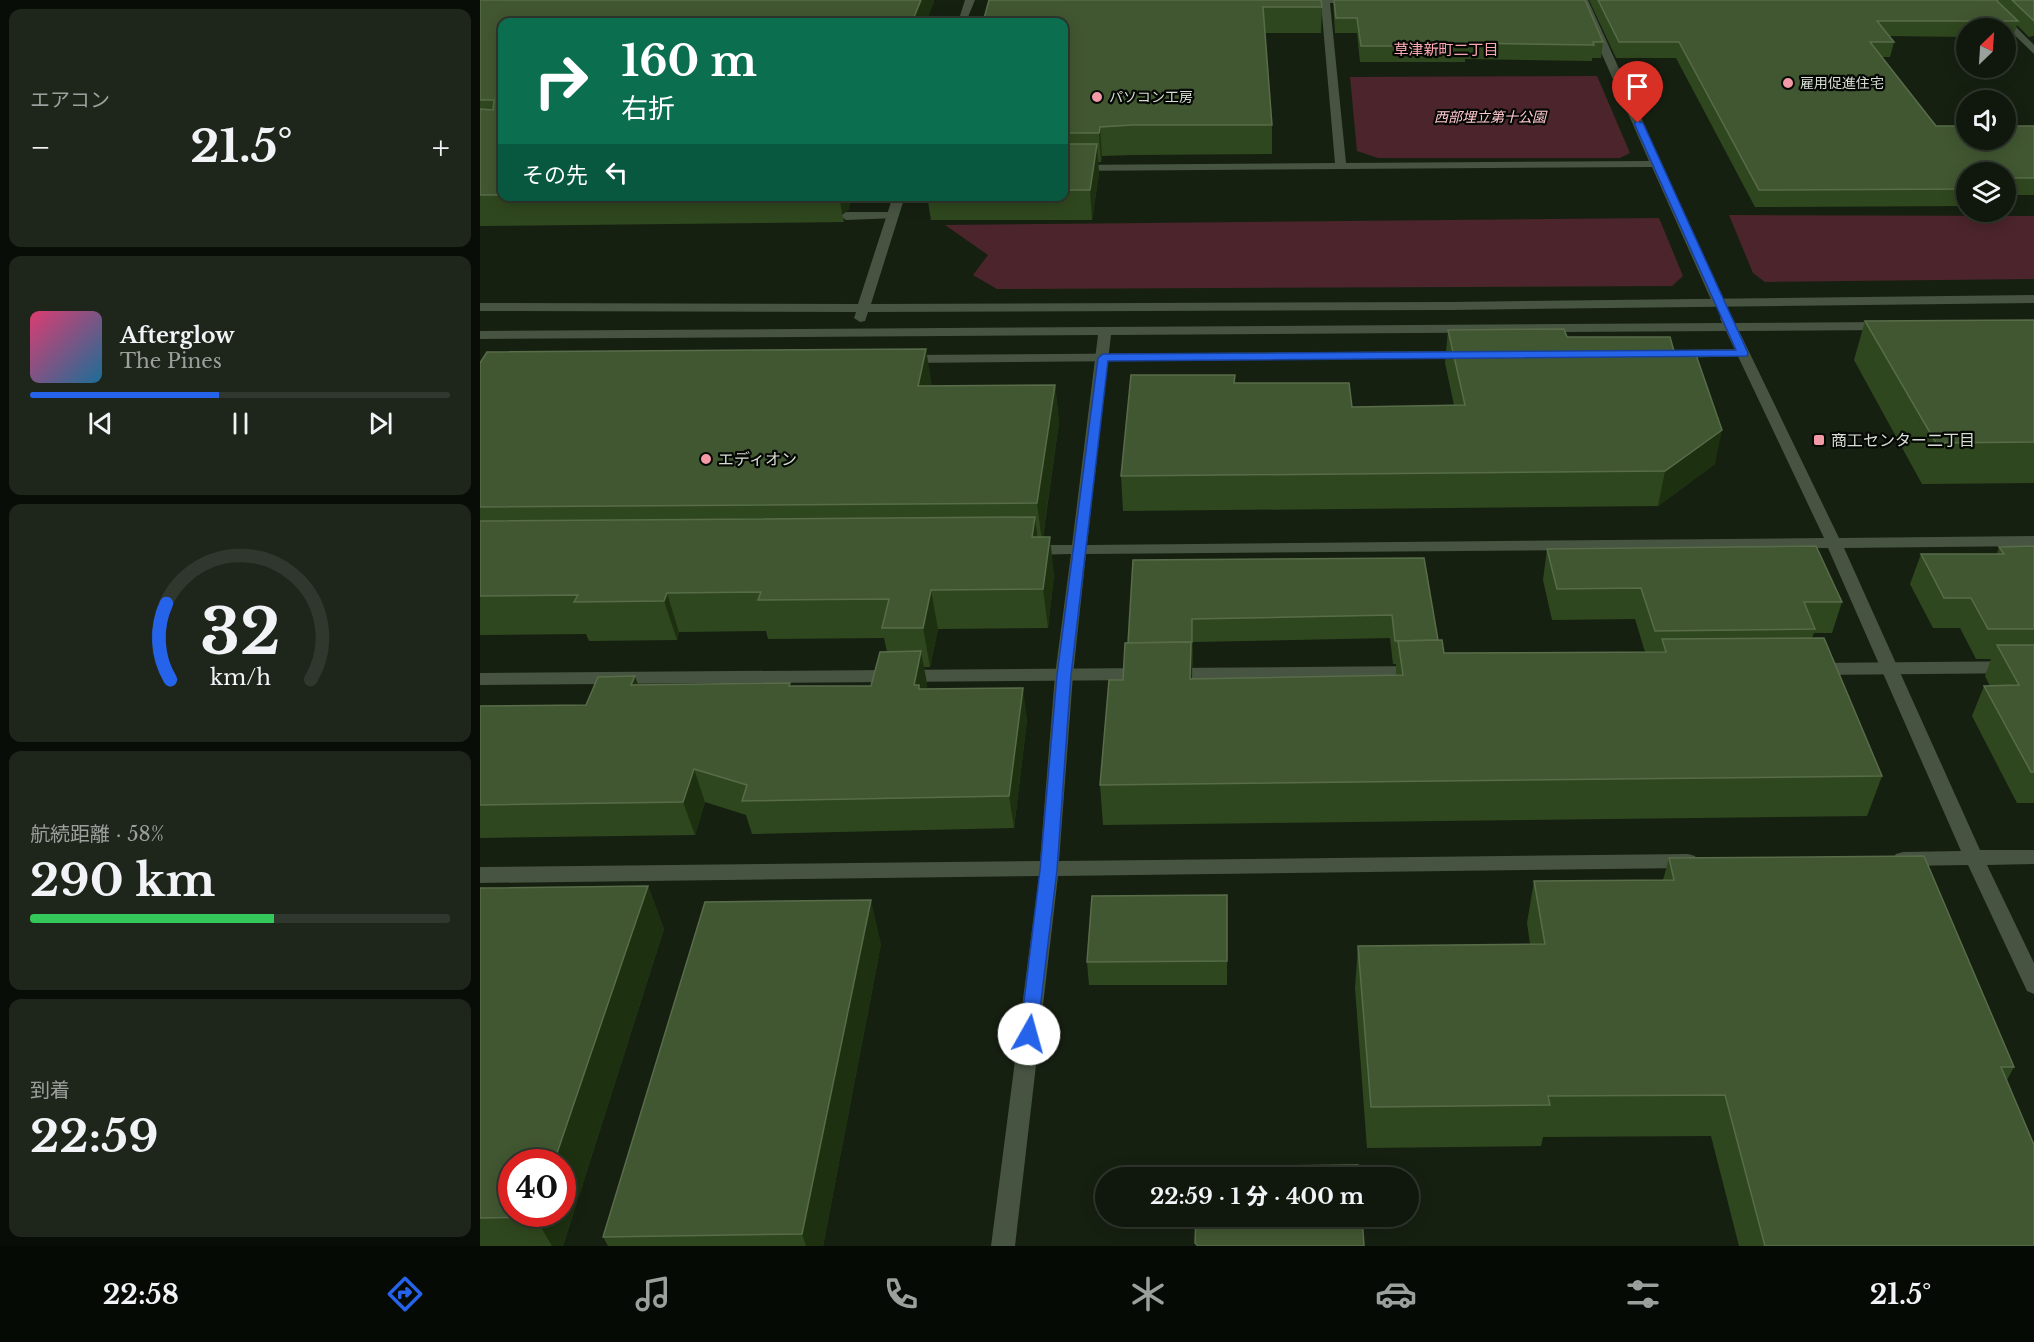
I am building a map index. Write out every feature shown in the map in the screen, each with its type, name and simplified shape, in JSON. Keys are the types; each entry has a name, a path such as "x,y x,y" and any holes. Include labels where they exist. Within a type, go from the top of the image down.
{"street":[{"path":"963,18 970,0"},
{"path":"1289,0 1388,0"},
{"path":"1325,0 1341,166"},
{"path":"1583,0 1719,304 1834,543 1974,858 2034,985"},
{"path":"1974,0 2034,0"},
{"path":"1984,0 2034,51"},
{"path":"1068,168 1657,164"},
{"path":"855,333 898,201"},
{"path":"846,216 893,216"},
{"path":"480,307 864,309 1719,304 2034,299"},
{"path":"480,335 1895,326"},
{"path":"1003,1246 1048,870 1064,675 1105,332"},
{"path":"1660,354 1743,353"},
{"path":"890,359 1482,355"},
{"path":"1020,550 2034,541"},
{"path":"1795,669 2034,667"},
{"path":"480,680 1435,672"},
{"path":"1879,859 2034,857"},
{"path":"480,875 1713,861"}],"green space":[{"name":"西部埋立第十公園","path":"1597,76 1630,153 1620,158 1378,158 1357,151 1350,77"},
{"path":"1729,215 1956,216 1956,222 2016,222 2016,216 2034,216 2034,279 1765,282 1753,273"},
{"path":"1659,218 1683,276 1672,286 997,289 973,275 988,255 945,225"}],"building":[{"path":"480,0 921,0 914,18 498,18 498,195 480,195 480,109 493,110 494,100 480,100"},
{"path":"989,0 1321,0 1322,7 1263,7 1272,125 1132,125 1100,127 1099,133 1068,133 1068,18 984,18"},
{"path":"1334,0 1585,0 1603,42 1593,42 1594,45 1465,43 1466,46 1361,46 1357,18 1336,18"},
{"path":"1598,0 1996,0 2015,18 1877,21 1894,42 1870,42 1936,126 1956,126 1956,150 2016,150 2016,126 2034,126 2034,178 2016,178 2016,162 1956,162 1956,189 1759,190 1679,42 1619,42"},
{"path":"2012,0 2034,0 2034,21"},
{"path":"1068,144 1097,144 1090,190 1068,190"},
{"path":"2034,320 2034,442 1936,443 1865,321"},
{"path":"1564,329 1567,337 1670,337 1674,351 1695,352 1722,430 1665,471 1121,476 1131,375 1235,375 1234,383 1349,383 1352,407 1465,405 1448,330"},
{"path":"926,349 918,386 1055,385 1037,503 480,507 480,363 487,352"},
{"path":"1035,517 1032,537 1050,537 1043,589 931,590 923,628 882,628 889,599 758,600 761,592 667,593 664,601 574,602 578,595 480,596 480,521"},
{"path":"1816,546 1842,602 1804,602 1815,629 1655,631 1641,588 1557,589 1547,549"},
{"path":"2034,546 2034,629 1988,629 1971,598 1944,598 1921,554 2004,554 1999,547"},
{"path":"1424,558 1438,640 1395,641 1392,615 1192,619 1192,642 1128,643 1133,560"},
{"path":"1824,638 1882,776 1100,785 1109,680 1123,680 1125,643 1191,642 1190,679 1403,675 1398,641 1442,640 1444,653 1666,652 1662,639"},
{"path":"1997,645 2034,645 2034,772 2031,772 1984,686 2019,685"},
{"path":"921,651 914,685 919,685 919,689 1023,688 1009,796 742,801 747,785 694,769 683,802 480,805 480,706 586,705 598,677 635,676 631,685 790,683 789,686 871,686 880,652"},
{"path":"1924,856 2014,1067 2001,1067 2034,1145 2034,1246 1765,1246 1725,1095 1548,1096 1550,1105 1371,1107 1358,946 1545,944 1534,881 1674,880 1669,858"},
{"path":"648,886 558,1149 498,1149 498,1218 480,1218 480,888"},
{"path":"1227,895 1227,961 1087,962 1092,896"},
{"path":"871,900 802,1234 603,1237 705,902"},
{"path":"1358,1165 1358,1167 1196,1167"},
{"path":"1196,1227 1363,1227 1364,1246 1198,1246 1195,1243"}],"place":[{"name":"雇用促進住宅","path":"1788,83"},
{"name":"パソコン工房","path":"1097,97"},
{"name":"商工センター二丁目","path":"1819,440"},
{"name":"エディオン","path":"706,459"}],"district":[{"name":"草津新町二丁目","path":"1446,49"}],"route":[{"path":"1029,1034 1048,870 1064,675 1103,358 1743,353 1638,123"}]}
